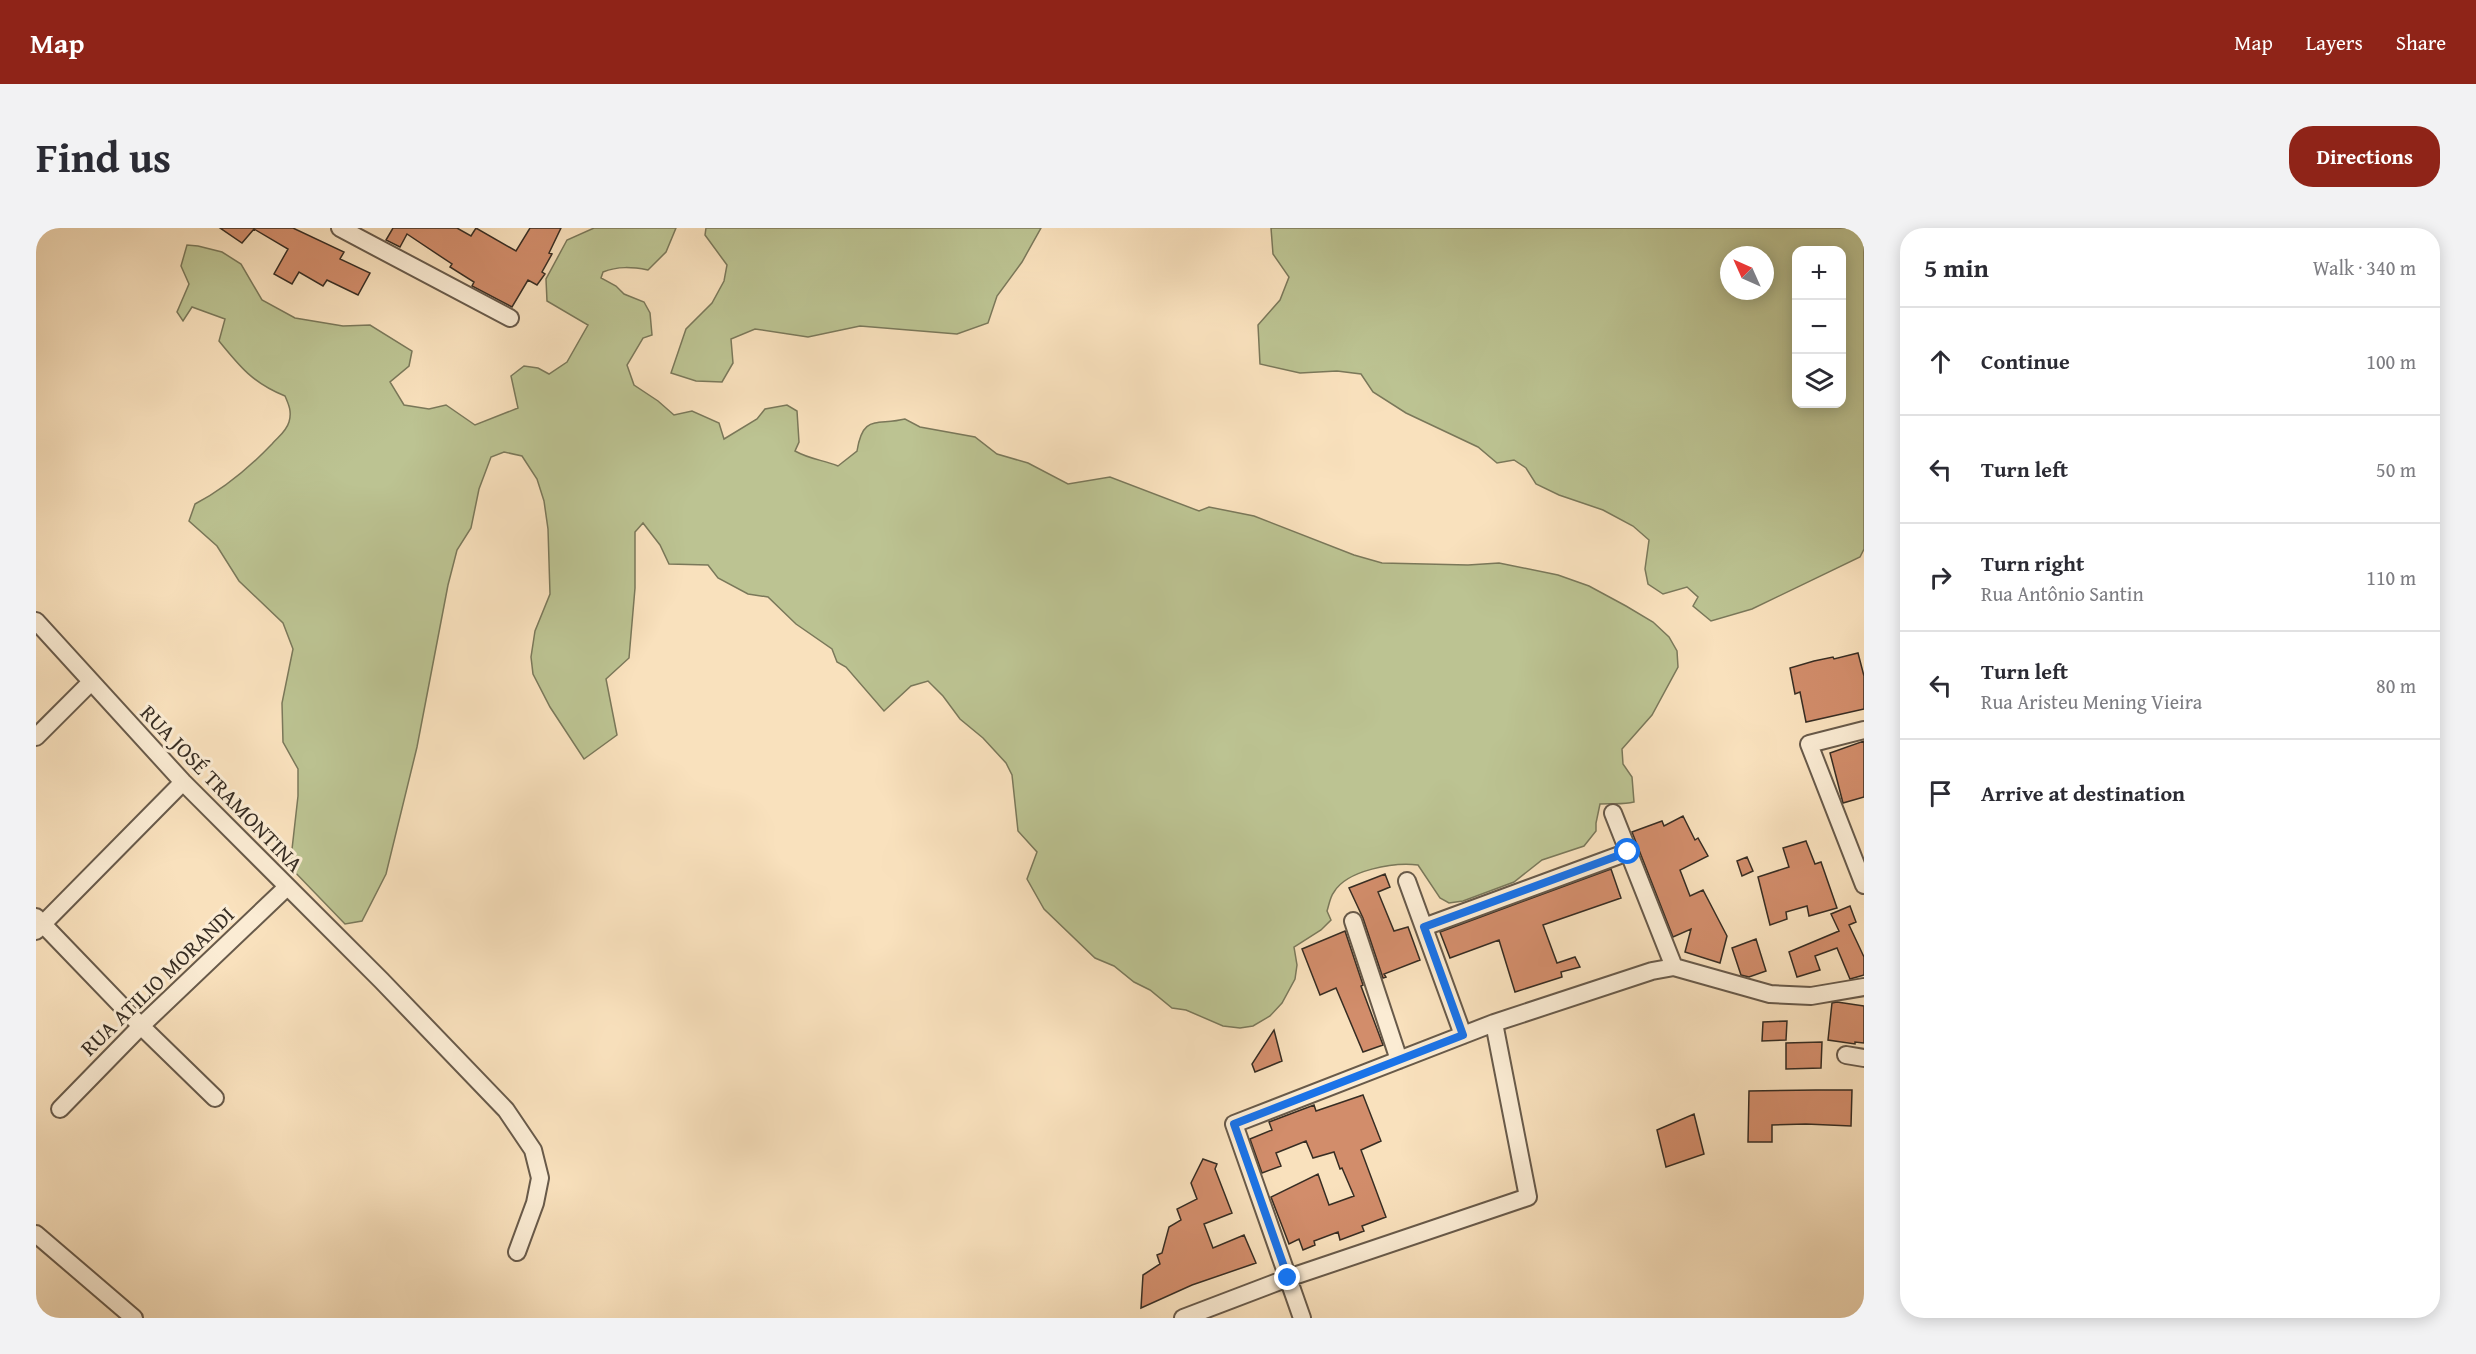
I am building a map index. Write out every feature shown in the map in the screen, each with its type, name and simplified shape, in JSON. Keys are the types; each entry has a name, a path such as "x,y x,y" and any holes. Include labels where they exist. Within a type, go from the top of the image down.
{"street":[{"path":"340,228 510,318"},
{"name":"RUA JOSÉ TRAMONTINA","path":"36,621 90,683 183,782 507,1110 533,1150 540,1178 535,1203 517,1252"},
{"path":"36,737 90,683"},
{"path":"1864,730 1809,744 1864,885"},
{"path":"183,782 38,924 215,1098"},
{"path":"1613,813 1674,967"},
{"path":"1424,927 1628,852"},
{"path":"1407,881 1463,1035"},
{"name":"RUA ATILIO MORANDI","path":"60,1109 141,1026 286,887"},
{"path":"1353,921 1399,1059"},
{"path":"1302,1318 1234,1124 1494,1023 1652,971 1674,967 1770,994 1812,996 1864,987"},
{"path":"1184,1318 1288,1278 1528,1197 1494,1023"},
{"path":"1846,1055 1864,1058"},
{"path":"36,1234 134,1318"}],"green space":[{"path":"594,228 676,228 666,252 648,270 614,269 603,272 601,278 616,286 624,294 644,302 650,313 652,335 643,338 627,365 634,385 674,415 692,411 719,423 724,439 757,419 765,409 787,405 797,411 799,442 795,451 838,466 857,451 863,431 867,426 905,419 920,427 975,437 997,454 1028,463 1068,484 1110,477 1199,511 1209,507 1254,516 1354,555 1382,563 1468,565 1499,563 1558,575 1589,586 1626,606 1653,622 1669,637 1677,651 1678,667 1652,715 1622,749 1623,764 1632,777 1634,802 1600,804 1596,831 1584,846 1542,860 1514,882 1463,901 1449,903 1440,898 1418,865 1384,866 1349,878 1340,884 1332,896 1327,911 1331,920 1321,930 1294,947 1297,965 1295,979 1282,1003 1270,1016 1253,1026 1240,1028 1223,1026 1186,1010 1172,1008 1114,966 1095,958 1044,909 1027,879 1037,852 1018,831 1012,775 1006,763 983,738 960,719 943,696 928,681 911,686 884,711 846,667 837,662 832,649 796,624 768,597 748,594 718,578 708,565 669,564 660,545 643,523 635,532 635,588 629,658 606,679 617,735 584,759 550,707 533,674 531,657 535,631 550,594 548,529 544,501 537,479 522,456 504,452 491,457 479,489 471,528 457,550 448,585 417,747 386,874 362,921 345,924 290,867 298,796 298,769 283,742 282,703 293,649 283,623 239,581 217,546 189,521 195,504 236,477 282,434 289,422 290,409 285,396 256,380 219,341 225,319 192,307 183,321 177,312 189,284 181,266 187,245 222,252 241,264 262,300 295,318 343,326 370,325 412,351 409,366 390,382 404,405 429,409 446,405 475,425 518,408 511,376 524,366 538,368 549,374 567,362 588,325 547,301 546,279 567,240"},
{"path":"706,228 1041,228 1022,262 997,296 988,323 957,334 860,326 808,337 755,329 731,339 733,363 722,382 696,381 671,373 686,329 712,303 724,281 727,265 705,235"},
{"path":"1271,228 1864,228 1864,549 1860,557 1752,609 1711,621 1693,606 1698,597 1687,587 1663,594 1648,584 1645,569 1649,540 1633,526 1603,510 1559,495 1536,484 1526,468 1514,460 1497,463 1478,447 1406,413 1373,392 1361,374 1337,371 1300,373 1260,364 1258,325 1280,300 1289,277 1273,254"}],"building":[{"path":"220,228 293,228 344,252 340,259 370,273 358,295 327,280 323,286 299,272 292,284 274,274 288,249 254,229 242,243"},
{"path":"393,228 457,228 471,236 476,228 516,251 530,228 561,228 549,253 552,254 542,272 545,274 537,285 528,280 512,307 472,286 474,282 450,267 452,264 407,234 400,247 386,240"},
{"path":"1858,653 1864,676 1864,709 1806,722 1800,692 1795,694 1790,668"},
{"path":"1864,741 1864,797 1843,803 1830,753"},
{"path":"1683,816 1695,840 1698,838 1708,856 1680,870 1690,896 1703,890 1727,936 1720,963 1685,952 1691,929 1673,937 1632,832 1662,821 1664,826"},
{"path":"1806,841 1815,864 1821,862 1837,908 1809,916 1807,906 1786,912 1787,919 1770,925 1758,877 1789,867 1783,848"},
{"path":"1747,857 1753,871 1742,876 1737,861"},
{"path":"1611,869 1621,898 1543,925 1557,963 1575,957 1580,967 1561,972 1562,977 1515,992 1499,940 1450,958 1440,932"},
{"path":"1385,874 1390,887 1378,892 1394,931 1408,927 1420,960 1384,974 1386,977 1383,978 1363,918 1349,888"},
{"path":"1850,906 1856,922 1849,925 1864,957 1864,975 1850,979 1837,948 1815,956 1820,970 1797,977 1789,952 1839,931 1831,914"},
{"path":"1345,931 1363,985 1361,986 1383,1045 1363,1052 1336,988 1320,995 1302,949"},
{"path":"1756,939 1766,971 1749,977 1741,975 1732,948"},
{"path":"1832,1003 1864,1006 1864,1043 1828,1040"},
{"path":"1787,1021 1786,1040 1762,1041 1763,1022"},
{"path":"1274,1030 1282,1061 1255,1072 1252,1064"},
{"path":"1822,1042 1821,1068 1786,1069 1786,1043"},
{"path":"1852,1090 1851,1126 1772,1125 1772,1142 1748,1142 1749,1091"},
{"path":"1363,1095 1381,1141 1361,1150 1386,1217 1362,1226 1364,1231 1340,1240 1338,1232 1314,1241 1315,1245 1303,1250 1299,1239 1289,1244 1271,1197 1318,1174 1329,1205 1354,1196 1334,1152 1313,1158 1306,1141 1276,1153 1281,1166 1262,1173 1250,1139 1272,1130 1269,1122 1314,1105 1316,1111"},
{"path":"1694,1114 1704,1154 1666,1167 1657,1130"},
{"path":"1203,1159 1217,1164 1215,1169 1232,1213 1204,1224 1213,1248 1244,1235 1256,1263 1192,1285 1141,1308 1143,1275 1160,1264 1157,1255 1162,1253 1169,1227 1181,1220 1177,1209 1197,1199 1191,1183"}],"route":[{"path":"1288,1278 1234,1124 1463,1035 1424,927 1628,852"}]}
